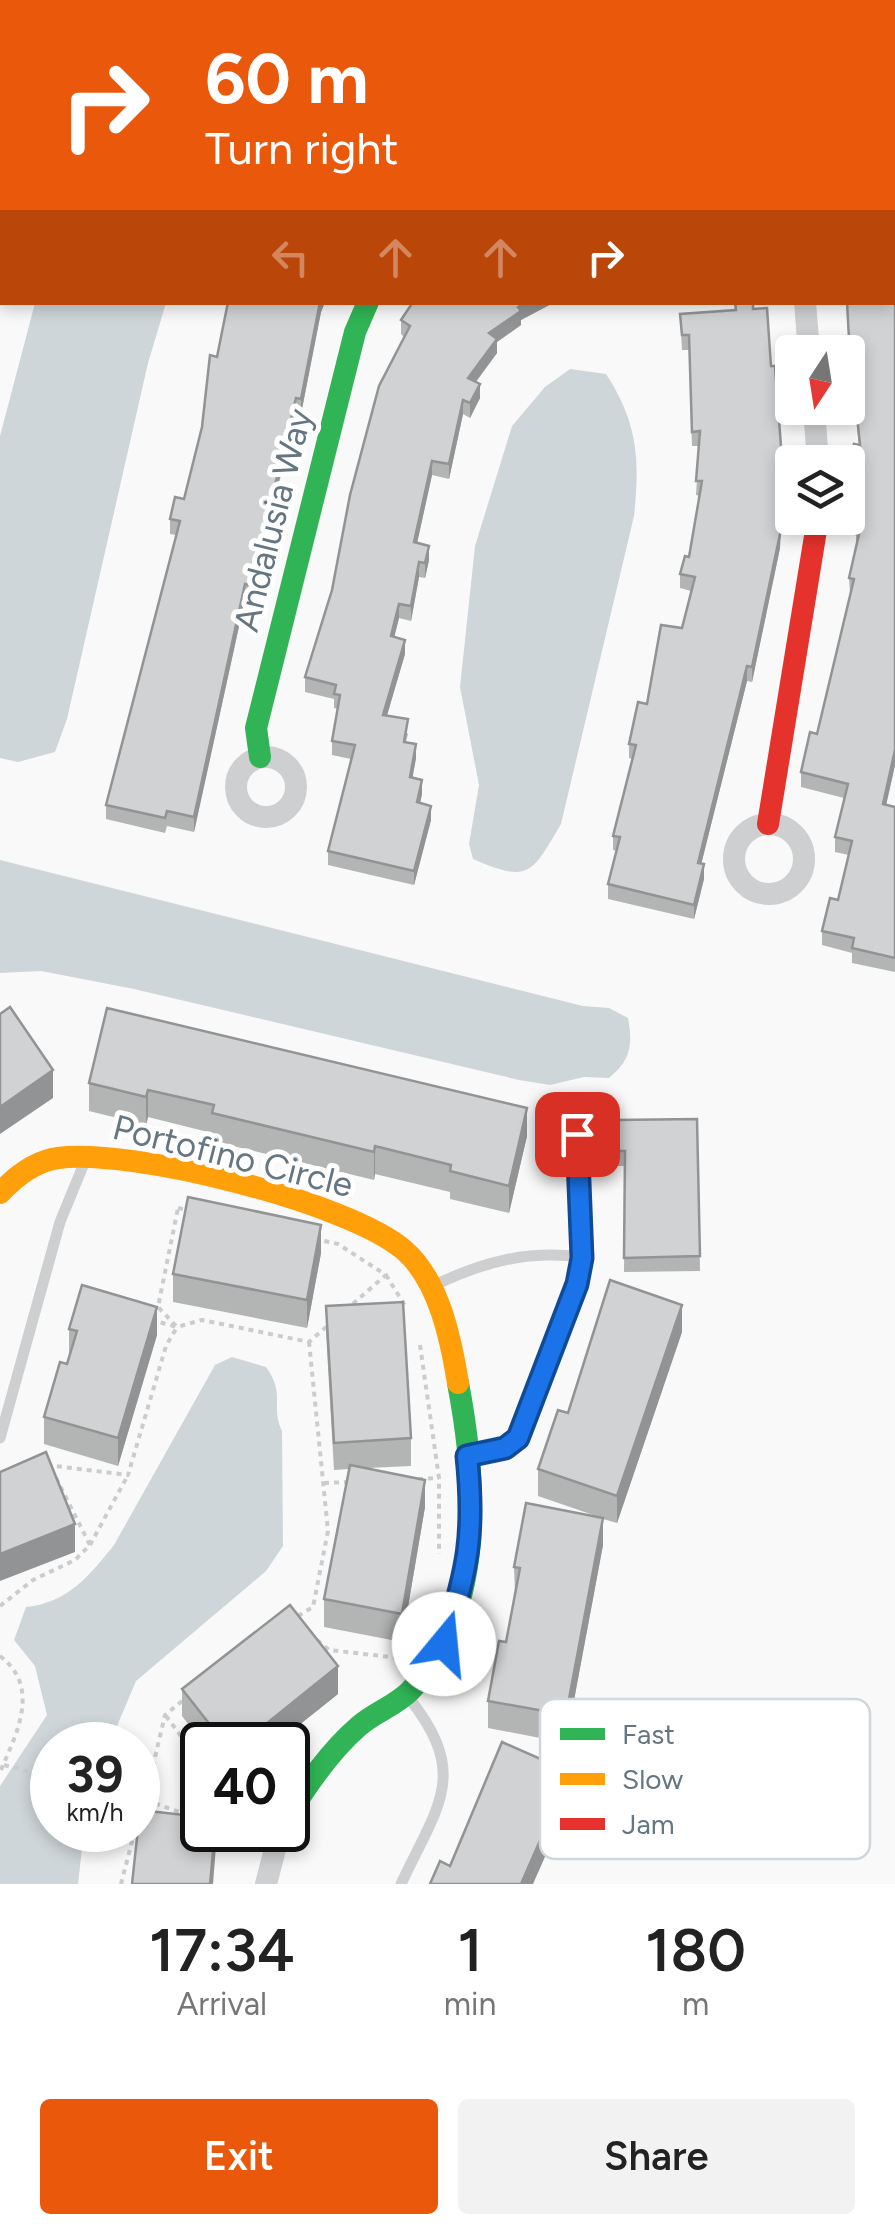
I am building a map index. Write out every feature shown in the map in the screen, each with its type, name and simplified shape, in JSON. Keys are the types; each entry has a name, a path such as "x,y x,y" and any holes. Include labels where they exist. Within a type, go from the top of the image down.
{"street":[{"name":"Andalusia Way","path":"260,757 256,728 355,332 367,305"},
{"path":"805,305 808,335"},
{"path":"768,824 815,535"},
{"name":"Portofino Circle","path":"0,1193 12,1179 56,1158 124,1160 344,1216 406,1252 433,1286 448,1329 474,1518 464,1580 444,1644 406,1694 360,1725 310,1777"},
{"path":"266,1884 274,1852"}],"lane":[{"path":"467,1456 505,1448 518,1438 577,1284 582,1258 577,1134"},
{"path":"0,1438 60,1222 86,1157"},
{"path":"433,1286 497,1258 557,1254 582,1258"},
{"path":"401,1884 446,1780 434,1729 406,1694"}],"path":[{"path":"177,1327 158,1308 178,1208 338,1244 386,1275 417,1324"},
{"path":"309,1342 386,1275"},
{"path":"142,1318 177,1327 202,1320 309,1342"},
{"path":"0,1606 33,1580 74,1560 90,1545 128,1475 166,1346 177,1327"},
{"path":"309,1342 328,1531 312,1606 292,1619 329,1650 400,1658 426,1611"},
{"path":"420,1343 438,1478 438,1556"},
{"path":"33,1464 128,1475"},
{"path":"49,1465 90,1545"},
{"path":"400,1480 438,1478"},
{"path":"324,1484 362,1482"},
{"path":"0,1656 21,1681 24,1714 0,1772"},
{"path":"160,1736 165,1714 188,1696"},
{"path":"165,1714 180,1734"},
{"path":"6,1765 30,1772"},
{"path":"121,1884 129,1852"}],"shaded area":[{"path":"34,305 165,305 148,363 67,719 55,752 18,762 0,758 0,436"},
{"path":"570,369 606,374 625,409 636,459 634,516 561,824 535,863 518,872 507,871 473,859 469,844 479,785 460,687 475,546 512,426 545,387"},
{"path":"0,860 583,1006 609,1008 628,1018 629,1051 609,1078 584,1077 550,1085 134,989 41,971 0,973"},
{"path":"232,1357 266,1367 272,1377 282,1431 283,1546 266,1571 136,1681 119,1722 42,1722 47,1715 35,1666 14,1640 26,1607 66,1594 87,1577 114,1545 215,1365"},
{"path":"30,1741 30,1852 82,1852 78,1884 0,1884 0,1786"}],"building":[{"path":"227,305 319,305 301,399 296,398 262,539 249,585 245,584 194,817 167,811 165,818 106,805 180,521 170,519 175,497 184,499 202,427 210,355 217,357"},
{"path":"411,305 521,305 518,307 521,311 489,333 497,339 468,378 480,384 470,403 463,400 449,464 432,461 414,542 429,546 425,563 419,562 411,606 399,604 391,636 405,640 383,715 408,719 404,742 416,744 410,777 422,780 417,802 431,806 414,871 328,851 355,745 332,741 340,695 334,694 336,685 305,677 332,590 350,495 379,386 410,326 401,320"},
{"path":"735,305 767,308 771,366 775,366 775,425 779,425 781,445 775,445 775,535 780,535 752,667 747,666 698,863 704,864 694,905 608,884 620,837 613,836 636,745 629,744 638,702 647,704 661,625 682,628 695,577 680,574 685,556 689,557 702,481 696,481 700,431 692,432 689,335 682,335 680,314 736,310"},
{"path":"847,305 895,305 895,750 883,804 895,807 895,958 852,948 854,938 822,931 830,898 838,900 852,841 835,837 848,784 801,772 810,732 817,734 854,579 849,578 859,535 865,535 865,445 860,445 858,425 865,425 865,335 849,335"},
{"path":"10,1007 53,1070 0,1107 0,1014"},
{"path":"107,1008 527,1108 509,1186 450,1171 451,1165 375,1146 374,1152 212,1113 214,1105 148,1090 146,1097 89,1083"},
{"path":"697,1119 700,1256 624,1258 625,1151 617,1151 616,1120"},
{"path":"188,1197 321,1225 307,1300 173,1274"},
{"path":"610,1280 682,1305 617,1496 538,1469 558,1410 568,1413"},
{"path":"82,1285 157,1307 118,1438 44,1417 60,1362 67,1364 77,1331 69,1329"},
{"path":"403,1302 411,1438 334,1443 326,1306"},
{"path":"46,1452 75,1524 0,1554 0,1472"},
{"path":"350,1465 425,1480 402,1614 324,1599"},
{"path":"526,1503 603,1518 569,1699 540,1699 540,1710 488,1701 499,1641 506,1642 520,1568 514,1567"},
{"path":"290,1605 338,1666 269,1722 208,1722 182,1689"},
{"path":"502,1742 540,1759 540,1841 521,1884 430,1884 440,1861 450,1866"},
{"path":"160,1812 180,1815 180,1852 213,1852 210,1884 132,1884 135,1852 160,1852"}],"traffic: fast":[{"path":"260,757 256,728 355,332 367,305"},
{"path":"310,1782 348,1736 410,1691 435,1659 452,1623 464,1585 470,1544 469,1462 458,1383"}],"traffic: slow":[{"path":"0,1193 42,1162 92,1157 135,1161 237,1182 337,1214 376,1232 416,1263 442,1312 458,1383"}],"traffic: jam":[{"path":"768,824 815,535"}],"route":[{"path":"444,1644 464,1580 474,1518 467,1456 505,1448 518,1438 577,1284 582,1258 577,1134"}]}
